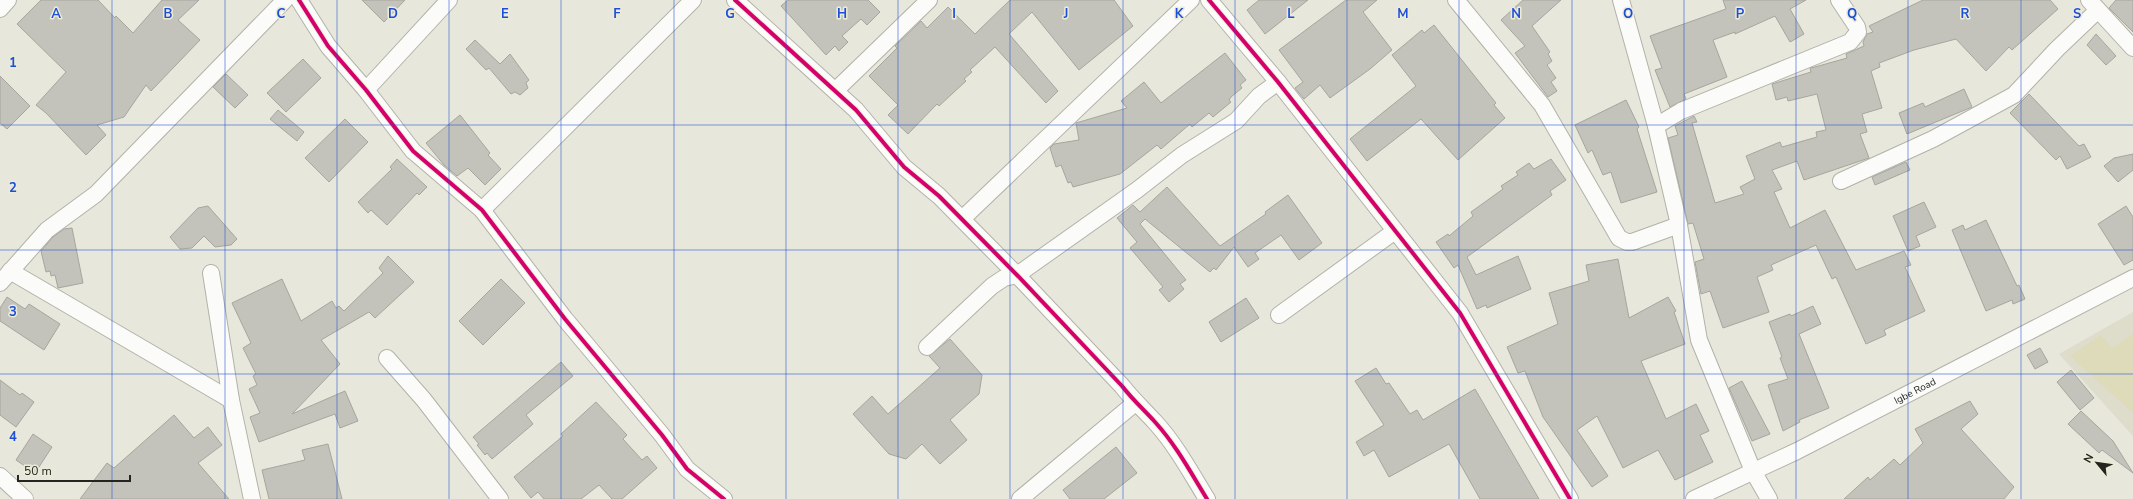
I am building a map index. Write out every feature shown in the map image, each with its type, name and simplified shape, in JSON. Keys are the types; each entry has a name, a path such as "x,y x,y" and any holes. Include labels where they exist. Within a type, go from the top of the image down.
{"street":[{"path":"0,9 8,0"},
{"path":"230,400 5,277 47,230 96,194 285,0"},
{"path":"299,0 328,46 366,90 413,151 482,210 565,319 662,435 687,469 724,499"},
{"path":"366,90 449,0"},
{"path":"482,210 694,0"},
{"path":"735,0 836,90 856,110 904,166 939,196 1017,275 1117,381 1135,403 1155,422 1172,443 1207,499"},
{"path":"836,90 929,0"},
{"path":"962,220 1191,0"},
{"path":"1209,0 1278,82 1460,313 1570,499"},
{"path":"1456,0 1542,105 1619,238 1627,242 1632,242 1679,225"},
{"path":"1621,0 1656,126 1679,225 1699,340 1753,471 1769,499"},
{"path":"1656,126 1681,111 1850,42 1858,32 1857,27 1838,0"},
{"path":"1841,181 1933,139 2014,95 2056,50 2094,5 2133,48"},
{"path":"927,347 992,286 1004,278 1017,275 1138,190 1182,155 1236,121 1259,96 1278,82"},
{"path":"1279,315 1395,231"},
{"path":"211,273 230,400 252,499"},
{"name":"Igbe Road","path":"1694,499 1797,451 2133,278"},
{"path":"387,358 424,400 500,499"},
{"path":"1020,499 1135,403"},
{"path":"0,476 25,499"}],"shaded area":[{"path":"2133,312 2133,436 2059,354"},
{"path":"2133,334 2133,413 2070,356 2101,335 2112,348"}],"building":[{"path":"41,0 98,0 115,18 116,16 133,33 162,0 199,0 178,20 200,40 151,91 146,85 124,117 97,125 106,135 86,155 46,113 36,105 66,72 17,24"},
{"path":"362,0 405,0 384,22"},
{"path":"788,0 868,0 880,12 867,25 861,19 842,36 848,42 839,51 835,46 826,55 781,6"},
{"path":"1010,0 1114,0 1133,26 1079,70 1032,12 1009,34 1058,91 1046,103 995,47 970,70 972,72 964,79 966,81 939,106 937,104 908,134 888,115 898,105 869,76 897,48 895,46 921,21 927,28 948,7 975,34"},
{"path":"1259,0 1308,0 1265,34 1247,10"},
{"path":"1346,0 1377,0 1363,12 1392,50 1370,69 1330,98 1320,85 1304,99 1295,88 1303,82 1279,50"},
{"path":"1523,0 1561,0 1532,26 1550,52 1548,54 1552,61 1547,65 1556,78 1551,82 1557,91 1548,97 1515,53 1525,46 1501,20"},
{"path":"1723,0 1806,0 1790,9 1804,34 1790,42 1775,16 1735,34 1735,32 1713,40 1727,77 1684,94 1686,99 1670,107 1655,70 1662,68 1650,36 1726,9"},
{"path":"1923,0 2050,0 2058,9 2012,50 2009,47 1986,71 1956,39 1914,50 1879,63 1880,67 1871,71 1882,108 1862,114 1867,132 1860,134 1869,158 1804,180 1797,161 1772,170 1782,189 1774,192 1790,228 1825,210 1856,270 1904,251 1911,265 1905,267 1925,311 1884,330 1886,335 1866,344 1836,277 1832,279 1816,245 1771,265 1773,270 1757,277 1769,312 1723,328 1710,291 1701,294 1695,262 1704,259 1693,223 1688,224 1668,138 1678,135 1675,126 1694,116 1697,122 1692,123 1715,203 1744,194 1740,187 1755,179 1746,156 1780,142 1782,147 1817,137 1816,132 1826,130 1817,94 1788,101 1787,97 1776,100 1772,84 1811,72 1810,68 1847,58 1846,54 1864,46 1863,42 1867,34 1873,32 1869,26"},
{"path":"2116,0 2133,0 2133,32 2109,8"},
{"path":"1434,25 1496,103 1494,105 1505,118 1458,160 1421,119 1367,161 1350,139 1416,86 1392,55 1422,30 1424,33"},
{"path":"2096,34 2116,56 2106,65 2087,45"},
{"path":"475,40 500,64 510,54 529,80 526,83 528,88 520,95 515,92 511,94 489,68 486,70 466,49"},
{"path":"1225,53 1246,80 1240,85 1242,88 1231,97 1229,100 1231,102 1213,117 1209,113 1192,127 1190,124 1161,149 1157,145 1120,174 1073,187 1071,182 1068,183 1061,165 1056,167 1050,148 1054,144 1079,140 1076,123 1127,108 1121,101 1144,82 1161,103"},
{"path":"303,59 321,78 286,112 267,93"},
{"path":"226,74 248,95 235,108 213,87"},
{"path":"0,76 30,106 7,129 0,123"},
{"path":"1964,89 1972,107 1907,134 1899,113 1923,103 1925,107"},
{"path":"2029,94 2079,146 2084,144 2091,157 2067,169 2060,156 2056,160 2010,113"},
{"path":"1626,100 1639,127 1637,129 1657,192 1621,203 1611,172 1603,175 1592,150 1588,153 1575,125"},
{"path":"278,110 304,132 297,141 270,119"},
{"path":"460,115 490,153 488,155 501,169 485,185 468,168 457,176 444,165 426,143"},
{"path":"345,119 368,142 329,182 305,158"},
{"path":"2133,154 2133,170 2118,182 2104,166 2114,158"},
{"path":"397,159 427,187 419,195 417,193 387,225 371,210 368,213 358,202 392,169 390,167"},
{"path":"1551,159 1566,180 1550,191 1552,195 1467,257 1476,275 1518,256 1531,289 1487,308 1486,305 1477,309 1458,265 1454,268 1436,242 1448,234 1449,236 1473,216 1471,212 1503,189 1501,186 1518,175 1516,172 1529,163 1534,169"},
{"path":"1906,162 1910,170 1875,185 1872,177"},
{"path":"1167,187 1220,246 1266,214 1265,212 1288,195 1322,243 1299,260 1281,235 1255,253 1259,259 1248,267 1234,247 1216,270 1214,268 1210,272 1145,219 1140,224 1186,280 1180,284 1184,289 1169,302 1159,290 1163,287 1130,248 1137,242 1117,218 1133,205 1140,212"},
{"path":"1924,202 1936,227 1916,236 1920,246 1908,251 1893,216"},
{"path":"208,206 237,239 231,245 215,247 204,236 192,248 180,249 170,237 198,208"},
{"path":"2126,206 2133,217 2133,260 2124,265 2098,224"},
{"path":"1986,220 2017,286 2019,285 2025,299 2013,304 2012,300 1986,311 1952,230 1963,225 1965,230"},
{"path":"72,228 83,283 58,288 55,275 51,276 50,271 46,272 41,251 53,237 64,229"},
{"path":"388,256 414,282 375,318 369,312 321,340 340,364 292,414 345,391 358,421 340,428 335,414 259,442 250,417 260,413 249,389 257,385 253,376 256,374 243,348 251,343 232,303 282,279 301,321 332,301 336,308 339,306 344,311 383,273 379,268"},
{"path":"1618,259 1629,318 1668,297 1676,311 1674,312 1685,344 1641,361 1666,419 1696,404 1709,431 1700,435 1713,462 1675,480 1658,450 1623,468 1597,416 1577,430 1608,476 1592,487 1543,417 1525,371 1518,373 1507,347 1558,324 1549,293 1589,281 1586,265"},
{"path":"501,279 525,303 483,345 459,321"},
{"path":"7,297 25,309 29,304 60,324 44,350 0,321 0,308"},
{"path":"1246,298 1259,318 1221,342 1209,322"},
{"path":"1813,306 1821,324 1799,334 1829,408 1799,420 1800,422 1783,431 1768,385 1788,379 1780,358 1782,357 1769,322 1790,314 1791,316"},
{"path":"950,339 982,375 979,394 950,420 967,440 940,464 922,444 906,459 889,454 853,414 872,396 888,414 940,368 929,356"},
{"path":"2040,348 2048,362 2035,369 2027,355"},
{"path":"561,362 573,376 526,415 533,424 492,459 487,453 485,455 473,437"},
{"path":"1376,368 1386,384 1389,383 1410,414 1417,410 1423,420 1475,389 1539,499 1480,499 1449,444 1389,477 1374,450 1364,456 1356,442 1384,425 1355,381"},
{"path":"2071,370 2094,398 2080,410 2057,382"},
{"path":"0,380 20,395 22,393 34,402 16,427 0,415"},
{"path":"1742,381 1770,434 1752,441 1729,388"},
{"path":"1970,401 1978,414 1961,429 2014,487 2004,499 1844,499 1868,477 1870,480 1894,459 1900,465 1923,443 1915,429"},
{"path":"596,402 627,435 623,439 642,460 647,456 657,468 622,499 612,499 599,485 581,499 544,499 538,492 531,498 514,477 563,436 561,434"},
{"path":"2081,411 2113,441 2133,473 2102,450 2099,453 2068,424"},
{"path":"174,415 194,438 208,427 222,445 198,463 229,499 80,499 107,463 114,468"},
{"path":"33,434 52,447 35,473 16,460"},
{"path":"328,444 342,499 269,499 262,470 305,460 302,450"},
{"path":"1116,447 1137,473 1104,499 1070,499 1063,490"}],"cycle path":[{"path":"299,0 328,46 366,90 413,151 482,210 565,319 662,435 687,469 724,499"},
{"path":"735,0 856,110 904,167 939,196 1017,275 1122,386 1170,440 1207,499"},
{"path":"1209,0 1278,82 1460,313 1570,499"}]}
